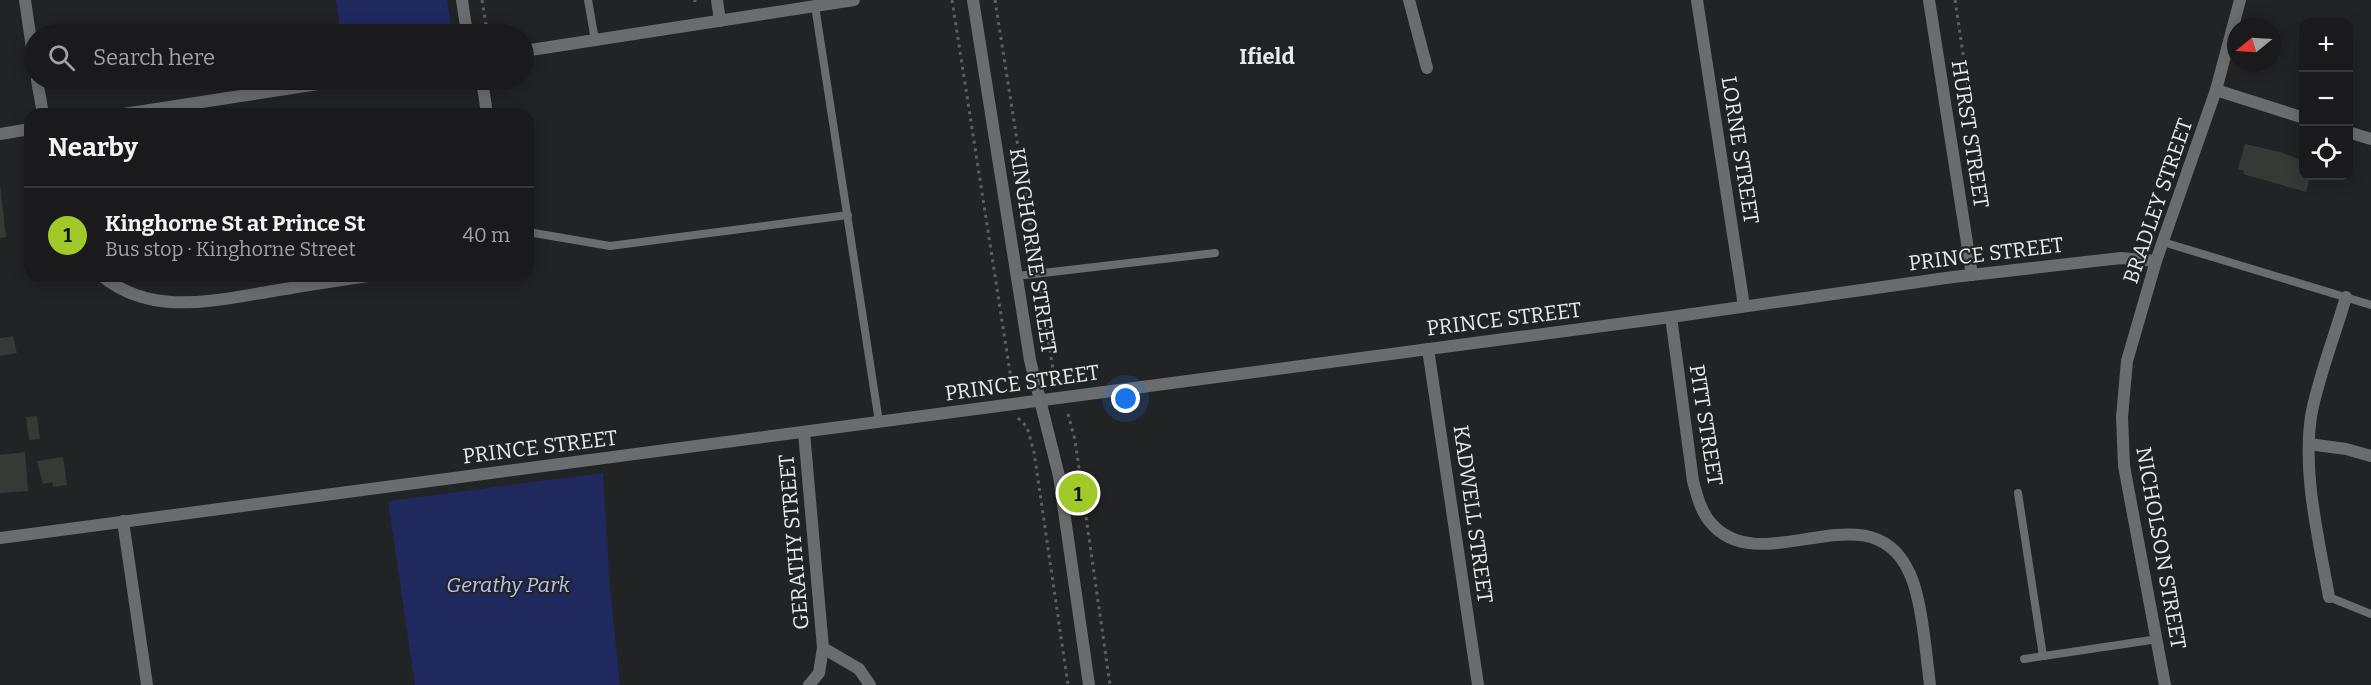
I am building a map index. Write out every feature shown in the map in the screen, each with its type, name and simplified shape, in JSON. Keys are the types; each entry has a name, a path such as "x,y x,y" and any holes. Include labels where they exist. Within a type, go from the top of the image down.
{"street":[{"path":"25,0 28,24"},
{"path":"462,0 466,24"},
{"path":"717,0 720,21"},
{"path":"534,49 849,0"},
{"name":"KINGHORNE STREET","path":"973,0 1038,400 1059,476 1089,685"},
{"path":"1409,0 1427,68"},
{"name":"LORNE STREET","path":"1697,0 1744,306"},
{"name":"HURST STREET","path":"1929,0 1972,275"},
{"name":"BRADLEY STREET","path":"2122,417 2127,361 2156,261 2216,90 2240,0"},
{"path":"39,90 42,108"},
{"path":"163,108 279,90"},
{"path":"483,90 486,108"},
{"path":"2216,90 2299,116"},
{"path":"0,134 24,130"},
{"path":"2353,133 2371,139"},
{"name":"PRINCE STREET","path":"0,537 879,423 1972,275 2121,258 2156,261"},
{"path":"113,282 137,295 153,300 186,304 329,282"},
{"path":"2329,597 2310,480 2309,444 2312,412 2346,297"},
{"name":"PITT STREET","path":"1671,317 1693,481 1700,505 1711,524 1728,536 1751,545 1855,533 1878,540 1897,553 1910,573 1917,599 1930,685"},
{"name":"KADWELL STREET","path":"1428,349 1478,685"},
{"name":"NICHOLSON STREET","path":"2122,417 2124,466 2165,685"},
{"name":"GERATHY STREET","path":"804,432 823,648 819,673 808,685"},
{"path":"2309,444 2346,449 2371,456"},
{"path":"123,521 147,685"},
{"name":"GERATHY STREET","path":"823,648 859,669 870,685"}],"lane":[{"path":"588,0 595,40"},
{"path":"815,6 879,423"},
{"path":"534,233 610,246 848,215"},
{"path":"2163,242 2371,304"},
{"path":"1017,276 1215,253"},
{"path":"2018,493 2043,656"},
{"path":"2329,597 2371,614"},
{"path":"2024,659 2158,639"}],"path":[{"path":"482,0 486,24"},
{"path":"952,0 1012,385"},
{"path":"995,0 1055,382"},
{"path":"1955,0 1981,175"},
{"path":"1068,414 1075,440 1110,685"},
{"path":"1018,418 1027,427 1034,452 1068,685"}],"green space":[{"path":"336,0 447,0 451,24 340,24"},
{"name":"Gerathy Park","path":"603,473 610,589 620,685 415,685 388,501"}],"building":[{"path":"2245,144 2299,159 2299,180 2309,180 2306,192 2243,174 2244,171 2238,169"},
{"path":"0,185 6,237 0,238"},
{"path":"13,336 17,353 0,356 0,338"},
{"path":"37,416 40,439 29,440 26,417"},
{"path":"25,452 28,491 0,493 0,455"},
{"path":"63,457 67,485 53,487 52,482 43,484 37,461"}],"place":[{"name":"Kinghorne St at Prince St","path":"1078,493"}],"district":[{"name":"Ifield","path":"1267,56"}]}
